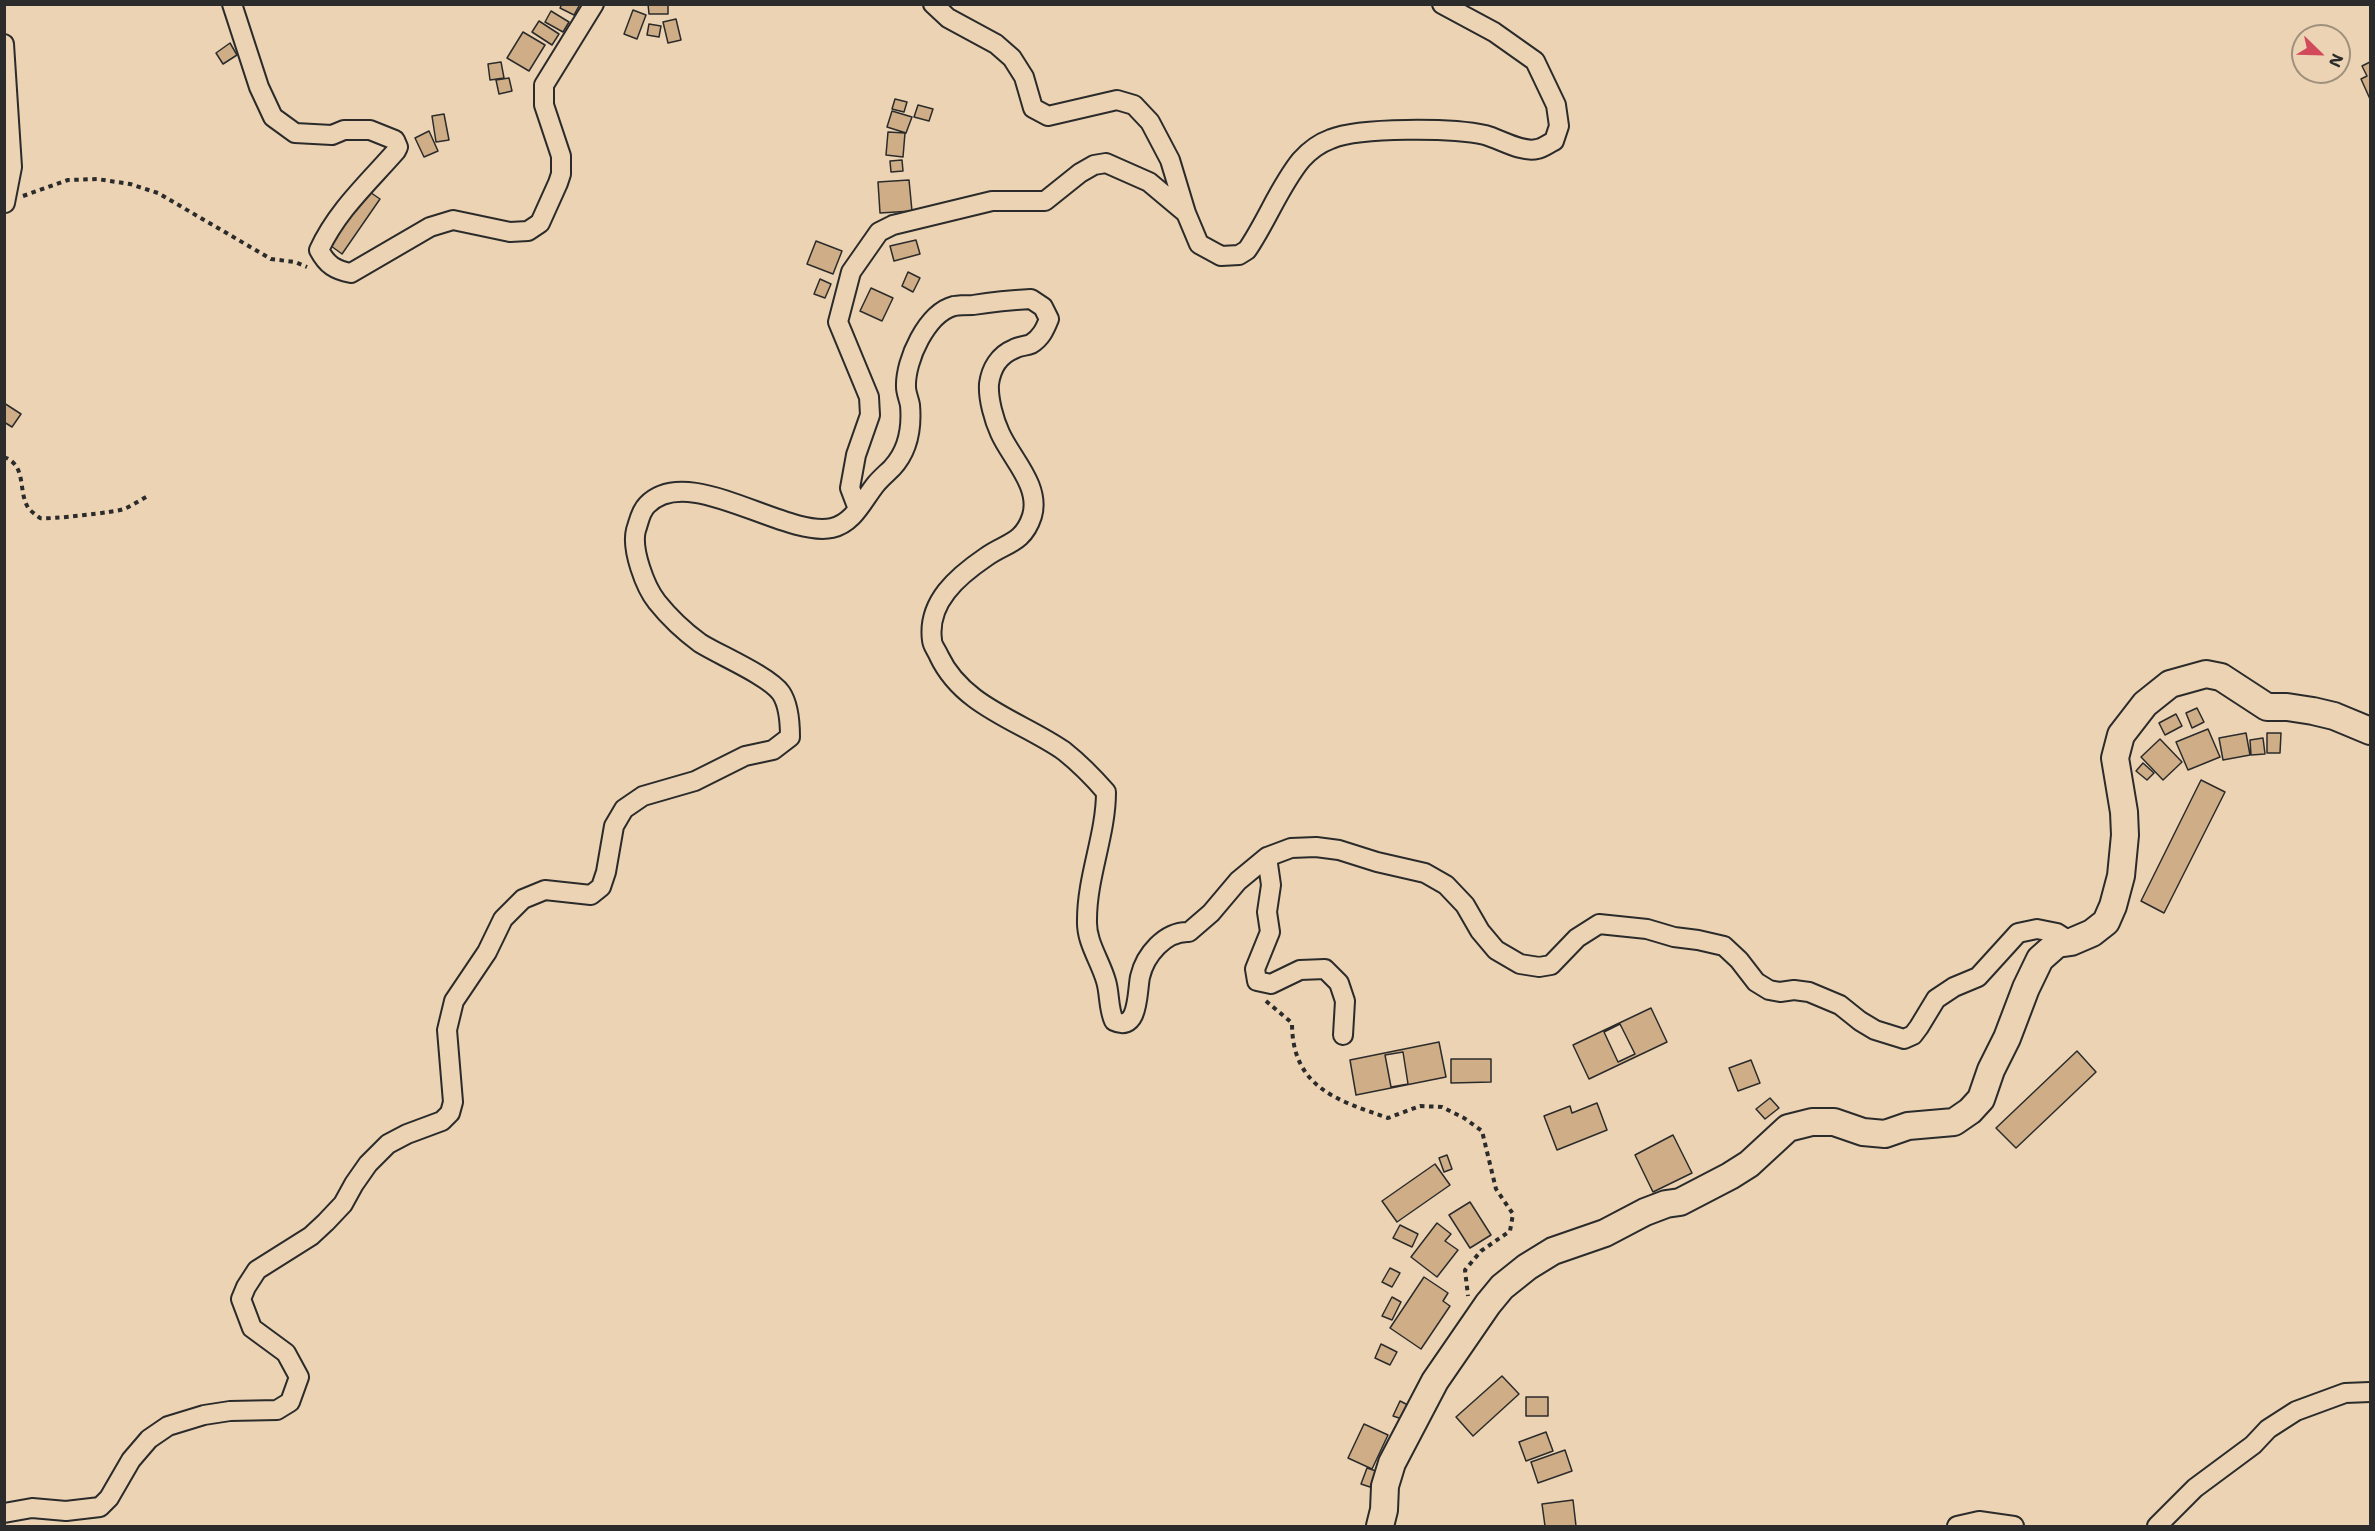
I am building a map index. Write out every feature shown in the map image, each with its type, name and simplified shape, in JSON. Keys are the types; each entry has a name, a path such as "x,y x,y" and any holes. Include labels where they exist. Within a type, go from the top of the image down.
{"street":[{"path":"232,4 259,87 273,117 296,133 332,135 344,130 370,130 395,140 398,147 396,152 341,211 319,250 325,262 337,270 351,273 430,227 453,220 510,232 528,231 540,223 558,183 561,156 544,105 544,85 594,4"},
{"path":"933,4 964,27 996,44 1012,58 1024,77 1033,108 1039,113 1048,116 1117,100 1134,105 1150,122 1170,160 1186,213 1199,244 1221,256 1239,255 1247,250 1302,158 1331,139 1368,131 1434,130 1485,135 1537,150 1554,141 1559,126 1556,105 1535,62 1494,32 1442,4"},
{"path":"4,45 12,167 5,202"},
{"path":"858,508 850,488 856,455 870,416 869,398 838,322 851,272 879,232 893,225 992,201 1045,201 1080,173 1094,165 1106,163 1149,182 1186,213"},
{"path":"4,1514 32,1508 66,1511 100,1507 109,1498 131,1460 149,1439 168,1426 230,1410 277,1410 290,1402 299,1377 286,1353 252,1328 241,1299 246,1287 257,1270 311,1236 326,1222 343,1204 368,1164 388,1144 442,1121 450,1113 453,1102 447,1030 454,1001 487,952 503,919 523,899 545,890 591,895 601,887 614,826 624,808 643,795 695,781 745,756 773,750 790,737 790,718 781,693 760,677 699,642 656,600 643,576 635,536 642,512 647,505 664,493 685,491 734,503 800,526 830,528 847,523 876,484 900,459 910,434 910,405 906,387 908,370 921,335 936,315 954,306 1031,299 1043,307 1049,319 1044,332 1031,344 1013,349 995,363 989,385 993,412 1000,434 1025,476 1032,497 1032,515 1022,534 1006,548 988,555 948,588 934,612 932,641 944,667 961,688 998,713 1063,751 1092,776 1106,792 1106,811 1097,847 1086,921 1091,945 1103,969 1109,990 1110,1011 1114,1021 1121,1024 1126,1023 1134,1013 1140,977 1146,961 1160,943 1180,932 1189,932 1211,913 1238,881 1267,857 1291,848 1316,847 1338,850 1425,873 1446,885 1465,905 1480,931 1496,950 1520,964 1539,967 1551,965 1576,938 1599,924 1647,928 1674,937 1724,946 1739,960 1756,982 1769,990 1809,992 1840,1005 1875,1030 1904,1040 1913,1035 1935,999 1954,987 1978,977 2018,933 2037,929 2057,933 2071,942"},
{"path":"1380,1527 1384,1510 1385,1486 1392,1463 1435,1381 1502,1287 1527,1266 1553,1251 1605,1233 1645,1212 1680,1202 1730,1176 1749,1164 1788,1128 1812,1122 1834,1122 1863,1132 1885,1134 1908,1126 1954,1122 1970,1112 1981,1099 1991,1070 2040,959 2057,944 2071,942 2092,933 2106,922 2113,906 2121,876 2125,835 2124,812 2115,758 2121,735 2145,704 2170,684 2206,674 2221,677 2267,707 2313,711 2334,716 2370,731"},
{"path":"1267,857 1271,885 1267,912 1270,932 1255,969 1257,981 1271,984 1300,970 1325,969 1339,983 1345,1001 1343,1035"},
{"path":"2157,1527 2195,1488 2253,1445 2268,1430 2296,1411 2344,1393 2370,1392"},
{"path":"1957,1527 1979,1521 2014,1527"}],"path":[{"path":"5,202 68,180 97,179 130,184 158,193 271,259 295,262 320,271 337,270"},
{"path":"4,457 12,460 22,477 23,490 29,508 40,518 122,510 148,496"},
{"path":"1257,981 1267,1003 1292,1023 1294,1048 1301,1068 1316,1085 1331,1096 1388,1118 1420,1106 1442,1107 1464,1118 1482,1131 1496,1189 1513,1214 1510,1231 1481,1251 1465,1270 1466,1293 1478,1318"}],"building":[{"path":"562,4 580,4 574,15 560,8"},
{"path":"648,4 668,4 668,14 649,14"},
{"path":"633,10 646,15 637,39 624,34"},
{"path":"551,11 569,22 563,32 545,22"},
{"path":"676,19 681,40 668,43 663,22"},
{"path":"539,21 559,34 552,45 532,32"},
{"path":"649,24 661,26 659,37 647,35"},
{"path":"523,32 545,45 529,71 507,58"},
{"path":"230,43 237,55 223,64 216,53"},
{"path":"501,62 504,78 490,80 488,64"},
{"path":"2370,62 2370,99 2361,79 2367,76 2362,66"},
{"path":"509,78 512,91 499,94 496,80"},
{"path":"895,99 907,102 904,112 892,109"},
{"path":"918,105 933,109 929,121 914,117"},
{"path":"892,111 912,117 906,133 887,127"},
{"path":"444,114 449,140 436,142 432,116"},
{"path":"429,131 438,151 424,157 415,138"},
{"path":"888,132 905,133 903,157 886,155"},
{"path":"902,160 903,171 891,172 890,161"},
{"path":"909,180 912,211 880,213 878,182"},
{"path":"364,188 380,199 342,254 327,243"},
{"path":"916,240 920,254 894,261 890,246"},
{"path":"816,241 842,251 833,274 807,264"},
{"path":"908,272 920,278 913,292 902,286"},
{"path":"820,279 831,284 825,298 814,294"},
{"path":"871,288 893,298 882,321 860,311"},
{"path":"4,403 21,414 12,427 4,422"},
{"path":"2197,708 2204,722 2192,728 2186,713"},
{"path":"2176,714 2182,726 2165,735 2159,723"},
{"path":"2208,729 2220,757 2188,770 2176,742"},
{"path":"2246,733 2250,755 2223,760 2219,738"},
{"path":"2267,733 2281,733 2280,753 2267,753"},
{"path":"2263,738 2265,754 2251,755 2250,740"},
{"path":"2160,739 2182,762 2163,780 2141,757"},
{"path":"2143,763 2154,773 2147,780 2136,771"},
{"path":"2201,780 2225,792 2164,913 2141,901"},
{"path":"1651,1008 1667,1042 1589,1079 1573,1045","holes":["1620,1024 1635,1054 1618,1062 1604,1032"]},
{"path":"1439,1042 1446,1077 1356,1095 1350,1060","holes":["1403,1052 1408,1084 1391,1087 1385,1055"]},
{"path":"2077,1051 2096,1072 2016,1148 1996,1128"},
{"path":"1451,1059 1491,1059 1491,1082 1451,1083"},
{"path":"1751,1060 1760,1083 1738,1091 1729,1068"},
{"path":"1770,1098 1779,1108 1765,1119 1756,1109"},
{"path":"1597,1103 1607,1130 1557,1150 1544,1116 1570,1106 1572,1113"},
{"path":"1673,1135 1692,1173 1653,1192 1635,1155"},
{"path":"1447,1155 1452,1169 1444,1172 1439,1158"},
{"path":"1435,1164 1450,1185 1397,1222 1382,1201"},
{"path":"1470,1202 1491,1235 1470,1248 1449,1215"},
{"path":"1437,1223 1451,1234 1445,1241 1458,1250 1437,1277 1411,1257"},
{"path":"1400,1225 1418,1234 1412,1247 1393,1238"},
{"path":"1390,1268 1400,1273 1392,1287 1382,1282"},
{"path":"1424,1277 1448,1293 1443,1301 1450,1306 1421,1349 1390,1328"},
{"path":"1392,1297 1401,1302 1392,1320 1382,1316"},
{"path":"1381,1344 1397,1352 1390,1365 1375,1358"},
{"path":"1502,1376 1519,1394 1473,1436 1456,1417"},
{"path":"1526,1397 1548,1397 1548,1416 1526,1416"},
{"path":"1400,1401 1408,1405 1402,1419 1393,1416"},
{"path":"1364,1424 1388,1435 1372,1469 1348,1458"},
{"path":"1546,1432 1553,1451 1526,1461 1519,1442"},
{"path":"1565,1450 1572,1471 1538,1483 1531,1462"},
{"path":"1367,1468 1376,1471 1370,1487 1361,1484"},
{"path":"1573,1500 1576,1526 1545,1526 1542,1504"}]}
